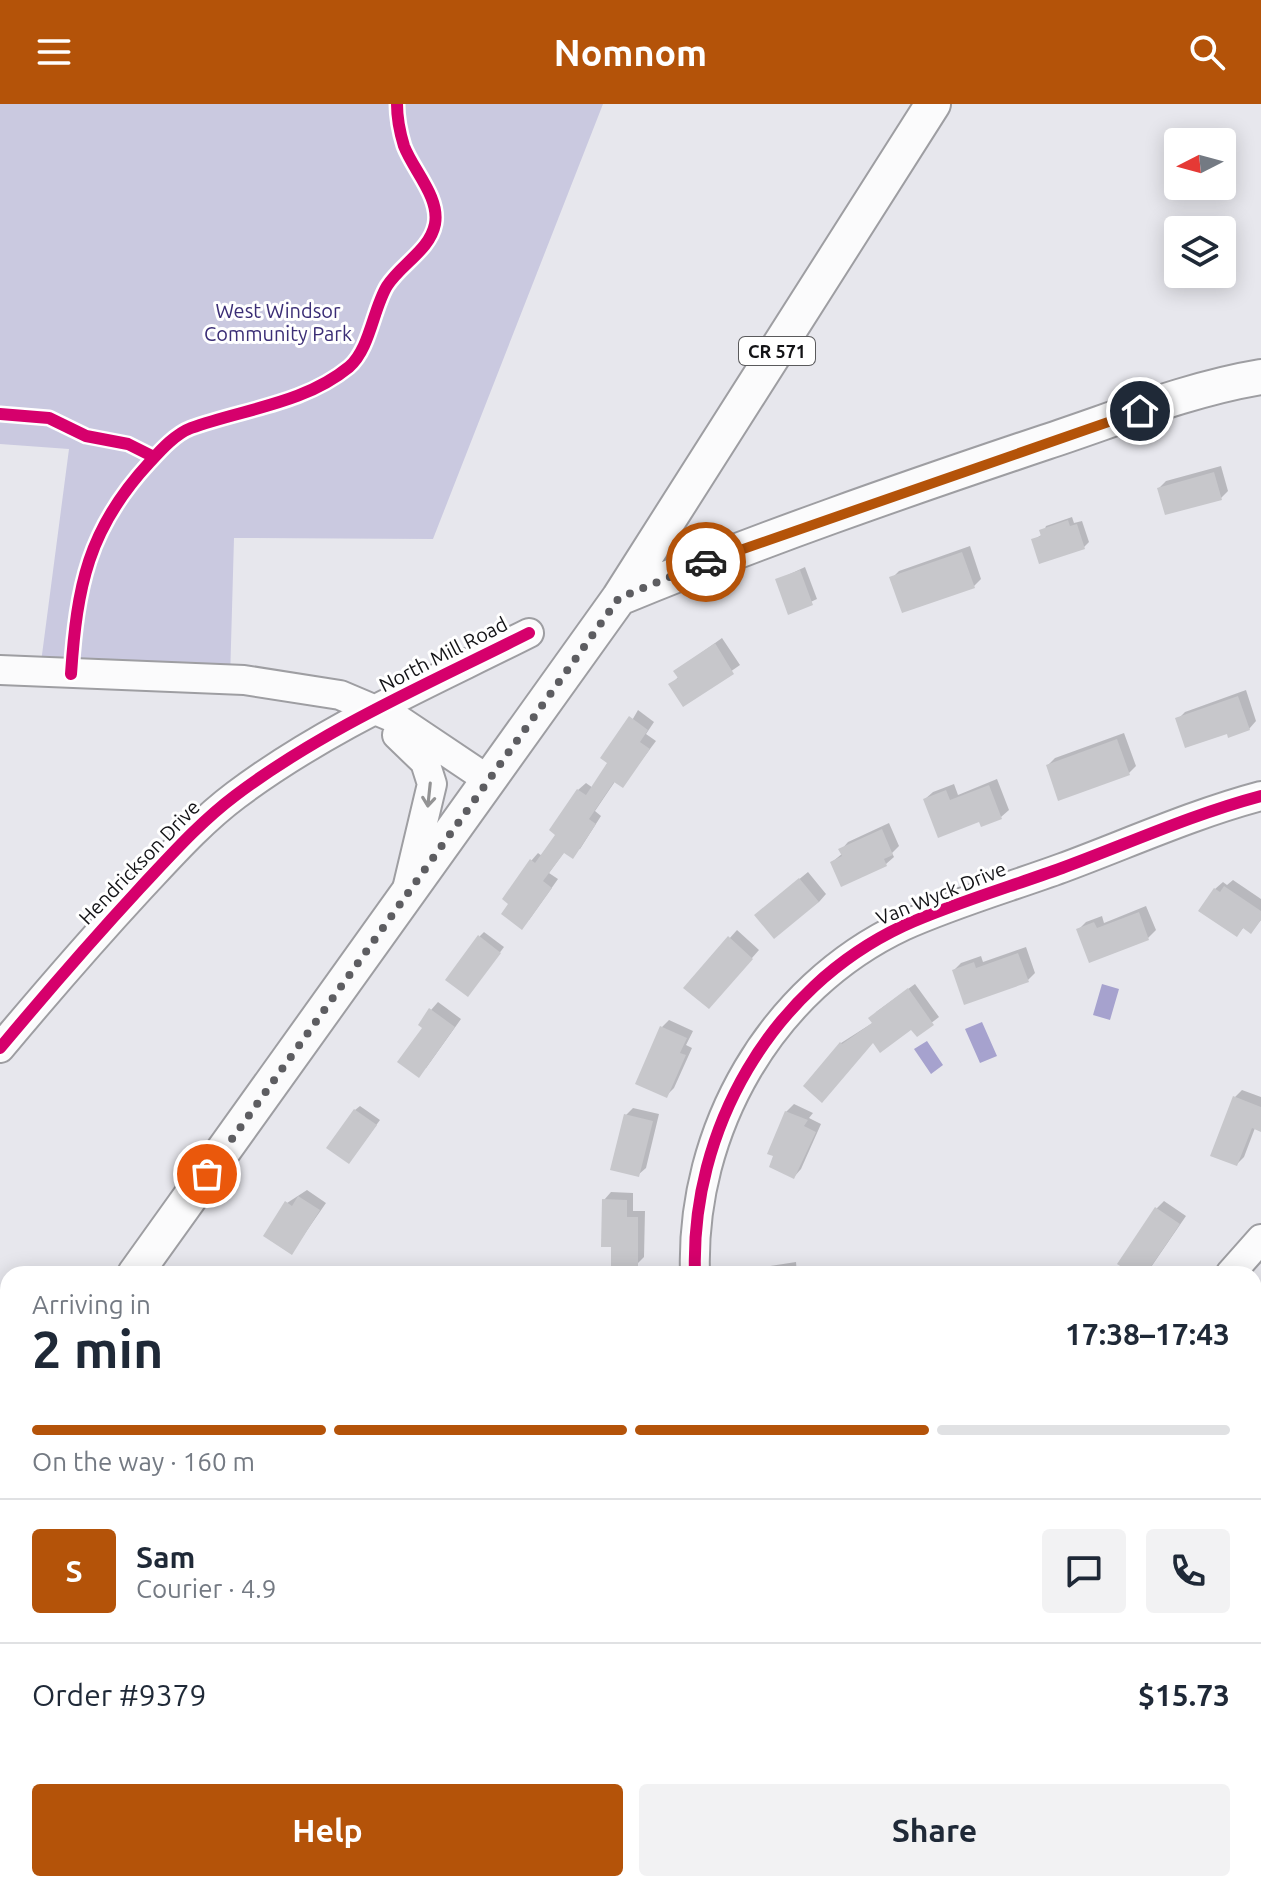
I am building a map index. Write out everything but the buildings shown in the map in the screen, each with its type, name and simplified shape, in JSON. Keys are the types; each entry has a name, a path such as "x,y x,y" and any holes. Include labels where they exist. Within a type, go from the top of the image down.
{"main road":[{"name":"CR 571","path":"619,598 933,104"},
{"path":"141,1266 619,598 700,564 1003,456 1194,393 1261,377"}],"street":[{"name":"North Mill Road","path":"376,711 529,633"},
{"name":"North Mill Road","path":"0,670 244,680 340,695 399,720 490,781"},
{"name":"North Mill Road","path":"376,711 384,725 419,753 432,784 404,898"},
{"name":"Hendrickson Drive","path":"0,1048 76,957 192,832 280,764 376,711"},
{"name":"Van Wyck Drive","path":"695,1266 697,1216 703,1178 728,1105 749,1065 774,1029 833,970 904,926 1261,796"},
{"path":"1237,1266 1261,1239"}],"green space":[{"name":"West Windsor Community Park","path":"0,104 603,104 433,539 234,538 230,680 40,670 69,449 0,444"}],"shaded area":[{"path":"1102,984 1119,989 1110,1020 1093,1015"},
{"path":"982,1022 997,1056 980,1063 965,1029"},
{"path":"927,1041 943,1065 931,1074 914,1049"}],"cycle path":[{"path":"71,674 77,613 89,560 112,511 128,487 163,448 185,431 293,398 349,367 367,340 387,286 427,242 435,224 434,204 404,146 397,104"},
{"path":"0,414 49,418 86,436 128,444 154,457"},
{"path":"0,1048 140,888 223,805 305,748 342,727 529,633"},
{"path":"695,1266 697,1220 707,1168 724,1117 748,1069 778,1025 814,986 856,953 903,926 1185,820 1261,796"}],"way so far":[{"path":"207,1174 619,598 706,562"}],"route":[{"path":"706,562 1003,456 1140,411"}]}
